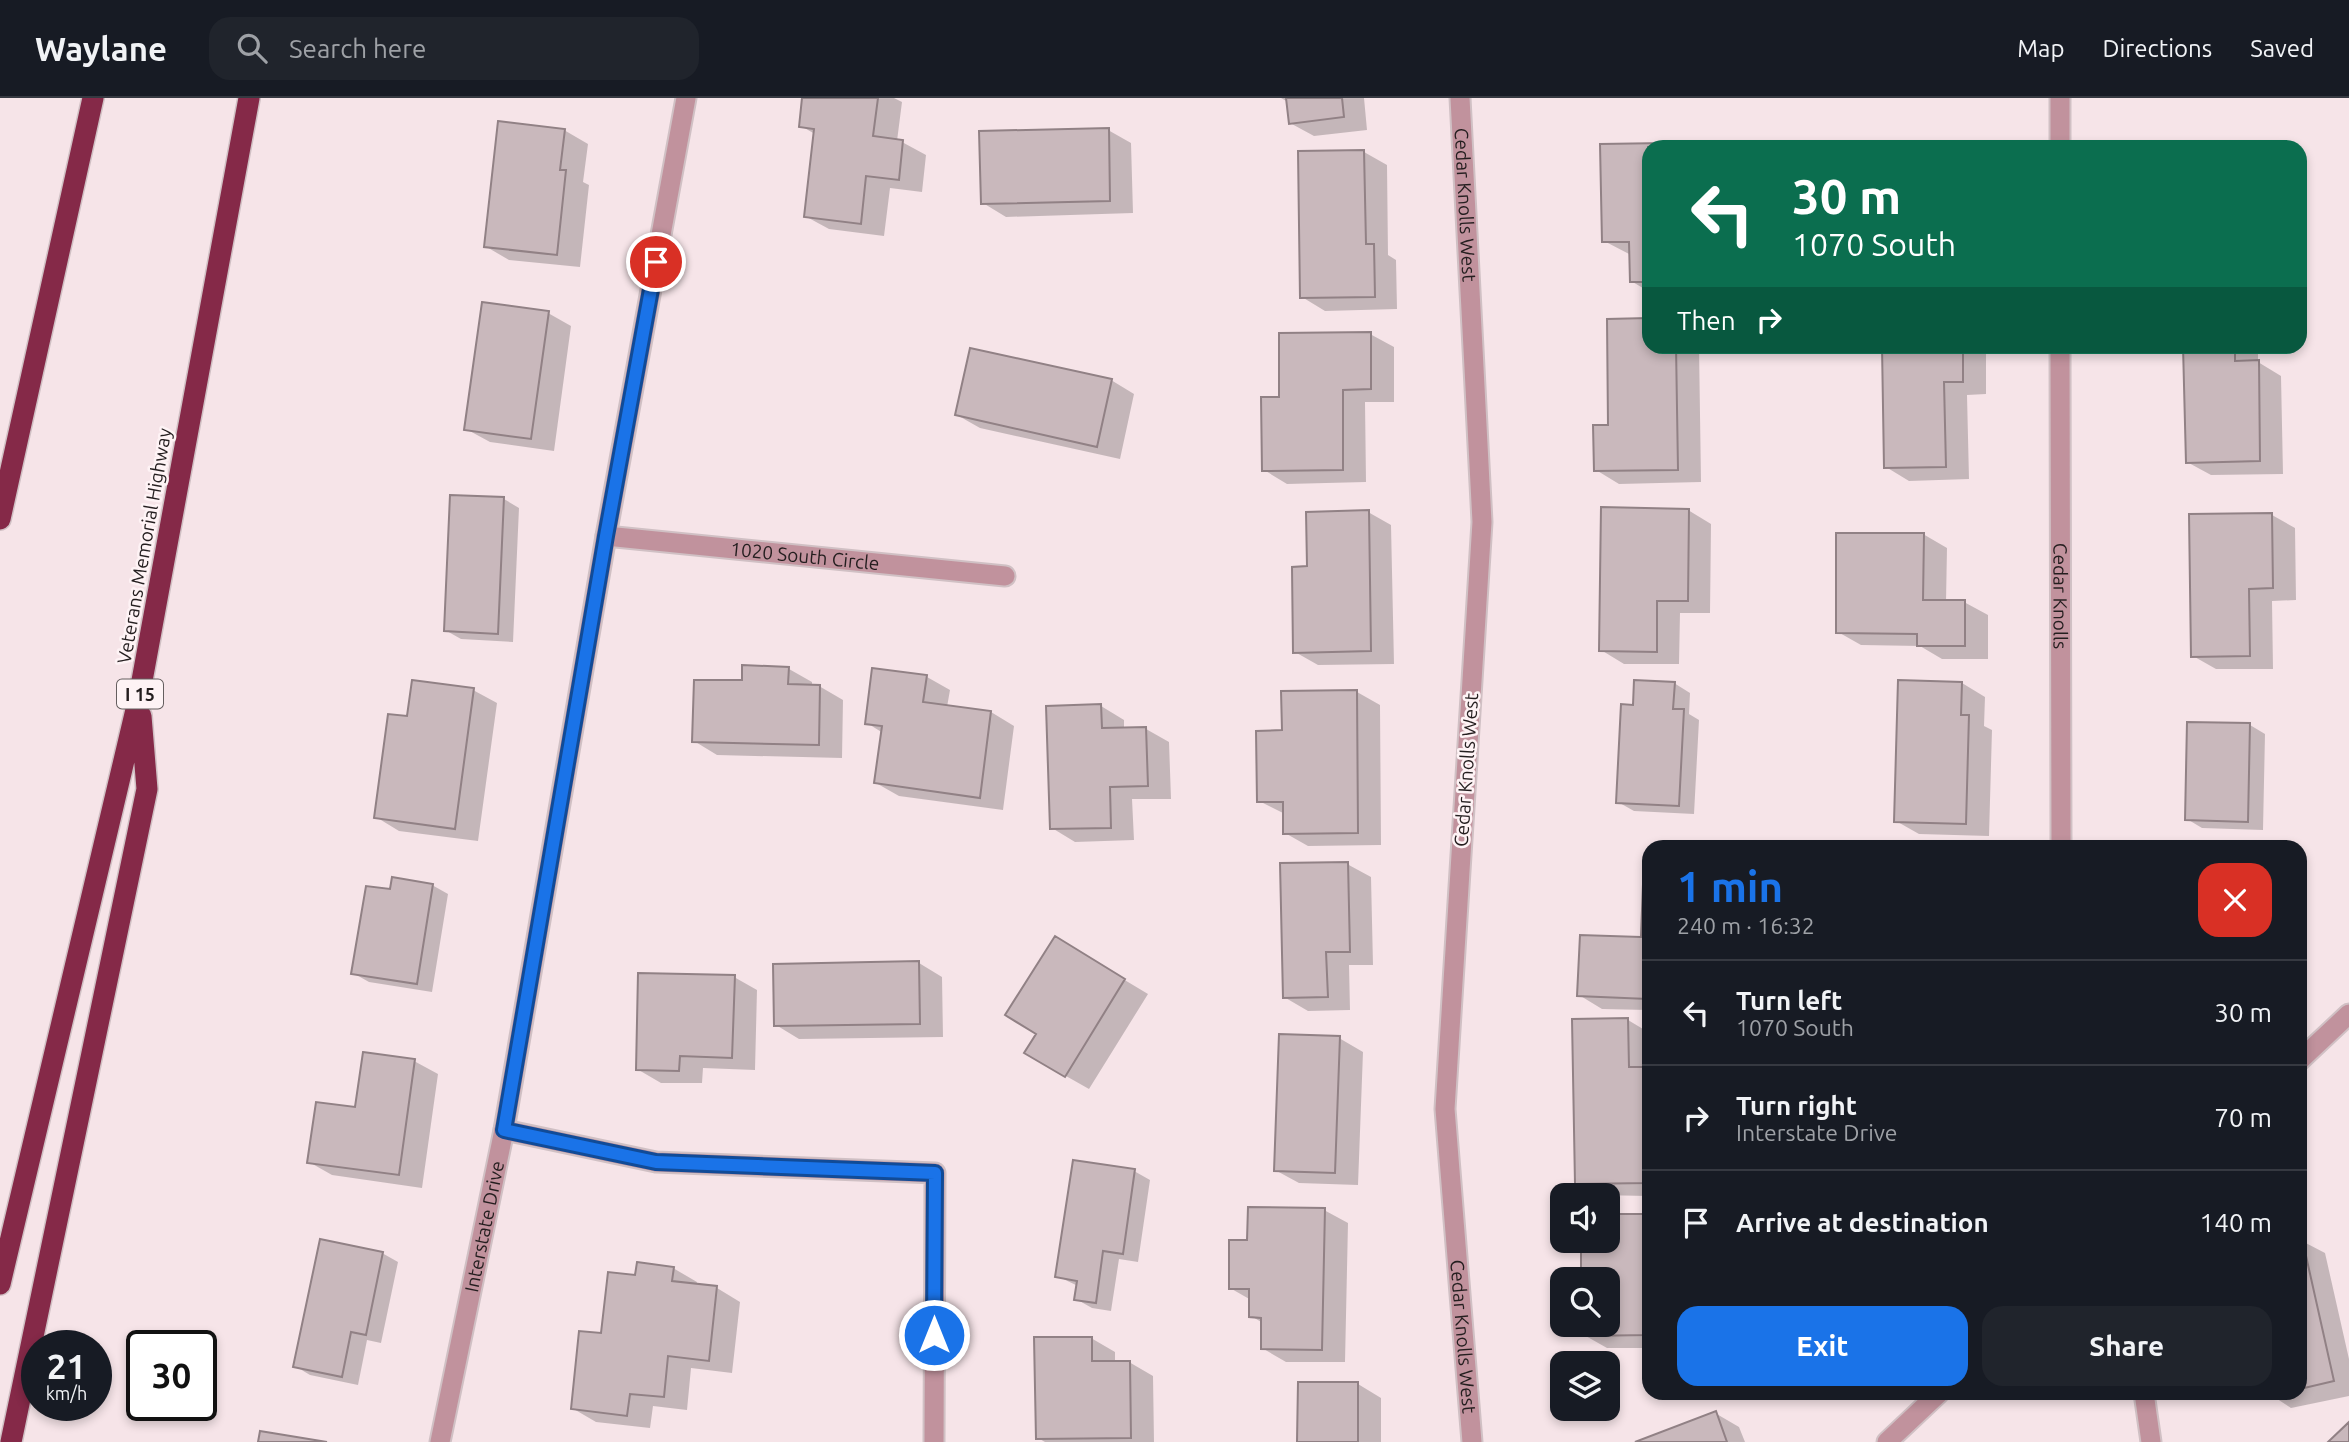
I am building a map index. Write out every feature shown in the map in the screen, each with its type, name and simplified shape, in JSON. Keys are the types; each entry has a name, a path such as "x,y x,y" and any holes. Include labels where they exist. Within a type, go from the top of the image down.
{"highway":[{"path":"0,519 93,98"},
{"name":"Veterans Memorial Highway","path":"0,1284 139,697 249,98"},
{"path":"11,1442 147,789 139,697"}],"street":[{"name":"Interstate Drive","path":"440,1442 504,1130 606,536 686,98"},
{"name":"Cedar Knolls West","path":"1461,98 1482,522 1445,1109 1472,1442"},
{"path":"2060,98 2060,140"},
{"name":"Cedar Knolls","path":"2060,354 2061,840"},
{"name":"1020 South Circle","path":"606,536 1005,576"},
{"path":"2307,1053 2349,1014"},
{"path":"504,1130 656,1162 935,1173 934,1442"},
{"path":"1887,1442 1932,1400"},
{"path":"2145,1400 2151,1442"}],"building":[{"path":"802,98 878,98 873,136 903,140 899,180 866,176 861,224 804,217 814,129 799,127"},
{"path":"1286,98 1342,98 1344,117 1289,124"},
{"path":"498,121 565,129 560,170 566,170 557,255 484,247"},
{"path":"1109,128 1110,201 981,204 979,131"},
{"path":"1642,143 1642,282 1630,282 1629,242 1602,242 1600,144"},
{"path":"1364,150 1366,244 1374,244 1375,297 1300,298 1298,151"},
{"path":"482,302 549,311 531,439 464,430"},
{"path":"1642,318 1642,354 1676,354 1678,470 1594,471 1593,425 1608,425 1607,319"},
{"path":"1371,332 1371,389 1343,390 1343,470 1262,471 1261,397 1279,397 1279,333"},
{"path":"970,348 1112,379 1097,447 955,415"},
{"path":"1882,354 1963,354 1963,382 1944,382 1946,467 1884,468"},
{"path":"2183,354 2235,354 2235,361 2259,360 2260,461 2186,463"},
{"path":"450,495 504,497 498,634 444,631"},
{"path":"1601,507 1689,509 1688,601 1657,601 1657,652 1599,651"},
{"path":"1369,510 1371,651 1293,653 1292,567 1307,566 1306,512"},
{"path":"2272,513 2273,588 2249,589 2250,656 2191,657 2189,514"},
{"path":"1836,533 1924,533 1923,600 1965,600 1965,646 1917,646 1917,634 1836,633"},
{"path":"742,665 789,667 788,684 820,685 819,745 692,742 694,680 742,680"},
{"path":"872,668 927,675 923,702 991,711 980,798 874,783 882,726 865,724"},
{"path":"412,680 474,688 455,829 374,818 388,714 407,716"},
{"path":"1634,680 1675,682 1673,709 1684,709 1679,806 1616,803 1621,704 1633,705"},
{"path":"1898,680 1962,682 1961,715 1969,715 1966,824 1894,822"},
{"path":"1357,690 1358,833 1283,834 1283,802 1257,802 1256,731 1282,730 1281,691"},
{"path":"1101,704 1102,728 1146,727 1148,786 1110,787 1111,828 1050,829 1046,706"},
{"path":"2187,722 2250,723 2248,822 2185,820"},
{"path":"1348,862 1350,952 1326,952 1328,997 1283,998 1280,863"},
{"path":"392,877 433,884 417,984 351,974 366,886 390,889"},
{"path":"1642,911 1642,999 1577,996 1580,935 1641,937"},
{"path":"1055,936 1125,979 1065,1077 1024,1053 1036,1034 1005,1015"},
{"path":"919,961 920,1024 774,1026 773,964"},
{"path":"638,973 735,975 732,1058 680,1056 679,1071 636,1070"},
{"path":"1628,1018 1629,1067 1642,1067 1642,1183 1575,1183 1572,1019"},
{"path":"1279,1034 1340,1036 1335,1173 1274,1171"},
{"path":"363,1052 415,1059 399,1175 307,1163 316,1102 355,1107"},
{"path":"1073,1160 1135,1169 1123,1254 1103,1251 1096,1303 1074,1300 1077,1281 1055,1277"},
{"path":"1248,1207 1325,1208 1322,1350 1261,1349 1261,1318 1249,1317 1249,1289 1229,1289 1229,1240 1247,1240"},
{"path":"1620,1214 1642,1214 1642,1335 1620,1335 1620,1267 1581,1267 1581,1253 1620,1253"},
{"path":"320,1239 383,1252 366,1335 351,1332 342,1377 293,1367"},
{"path":"2307,1260 2334,1381 2307,1387"},
{"path":"637,1262 674,1267 672,1281 717,1286 709,1361 668,1356 664,1397 630,1394 627,1416 571,1409 579,1331 601,1333 608,1272 635,1275"},
{"path":"1034,1337 1092,1337 1092,1361 1130,1361 1131,1438 1036,1439"},
{"path":"1298,1382 1358,1382 1358,1442 1297,1442"},
{"path":"1716,1411 1727,1442 1635,1442"},
{"path":"2349,1422 2349,1442 2328,1442"},
{"path":"260,1431 327,1442 258,1442"}],"route":[{"path":"656,262 504,1130 656,1162 935,1173 934,1335"}]}
